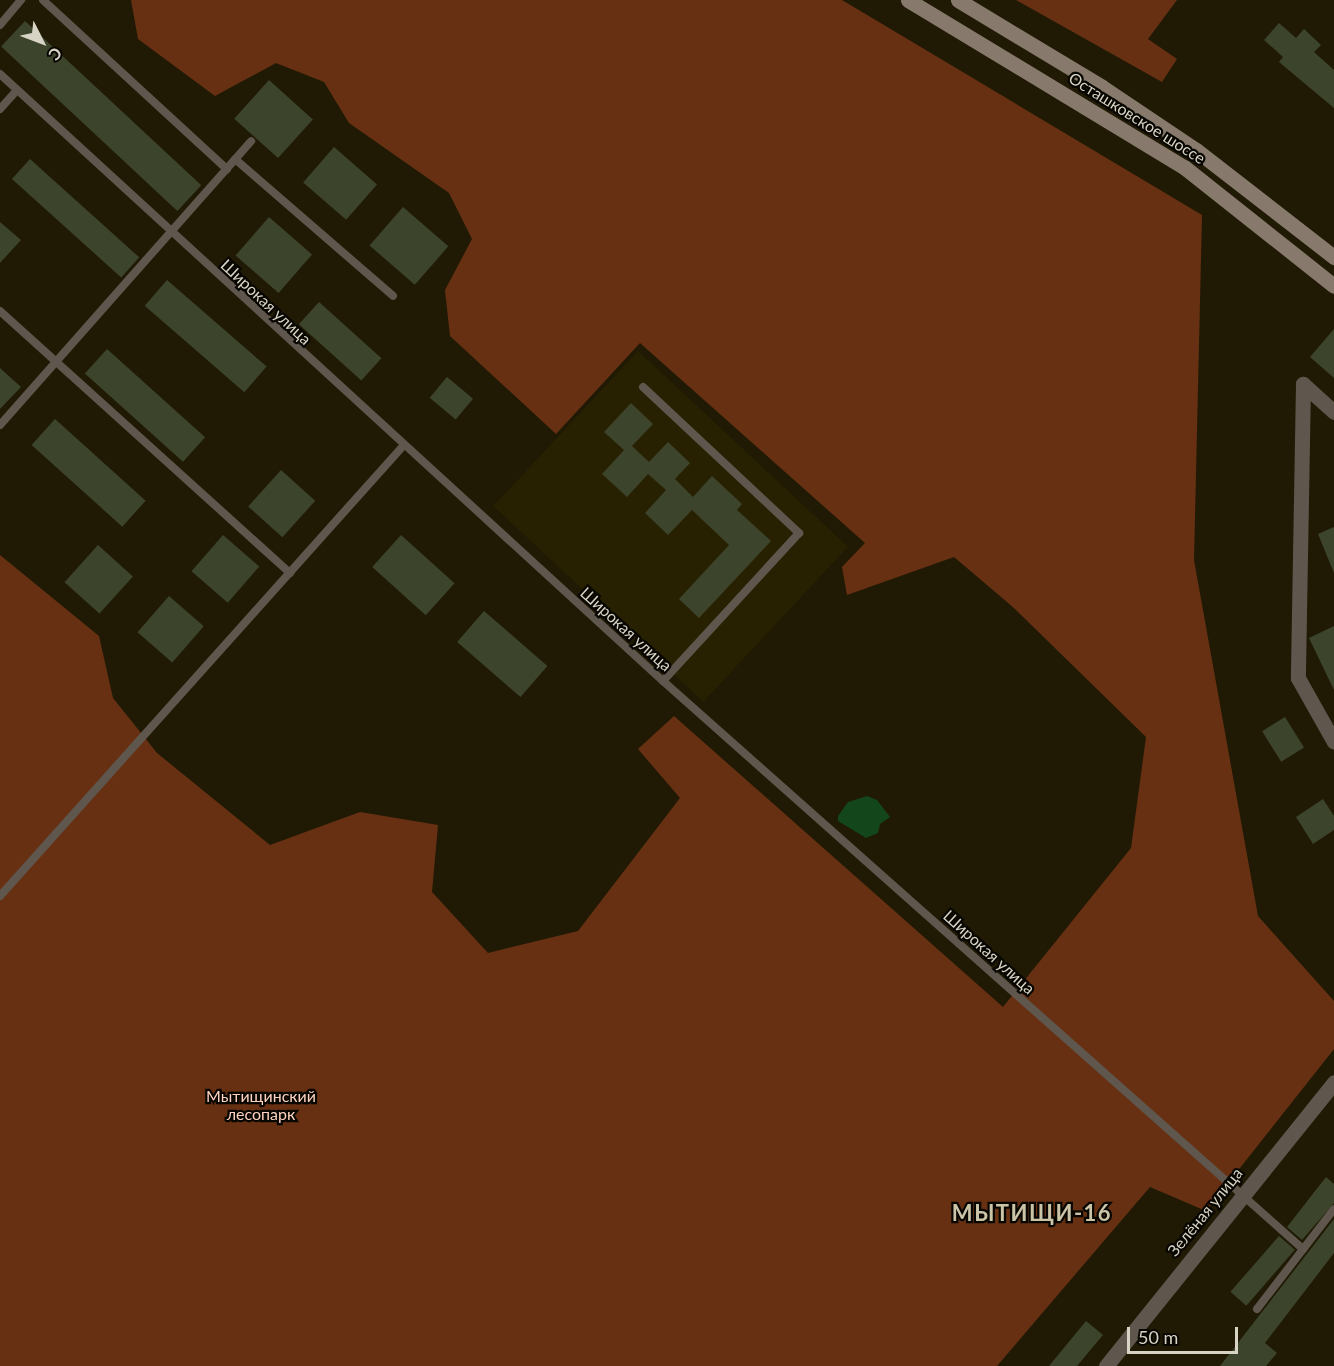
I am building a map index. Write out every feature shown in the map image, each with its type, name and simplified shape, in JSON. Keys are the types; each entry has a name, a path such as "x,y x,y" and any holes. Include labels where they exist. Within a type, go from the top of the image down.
{"main road":[{"name":"Осташковское шоссе","path":"908,0 1184,167 1334,286"},
{"name":"Осташковское шоссе","path":"958,0 1102,87 1196,150 1334,257"}],"street":[{"path":"1334,412 1303,384 1298,678 1334,742"},
{"name":"Зелёная улица","path":"1106,1366 1334,1082"}],"lane":[{"path":"0,25 21,0"},
{"path":"43,0 227,169"},
{"name":"Широкая улица","path":"0,74 403,446 663,681 1303,1249"},
{"path":"0,109 17,90"},
{"path":"0,425 251,141"},
{"path":"235,159 393,296"},
{"path":"0,311 290,573"},
{"path":"643,387 799,533 663,681"},
{"path":"0,896 403,446"},
{"path":"1257,1309 1334,1209"}],"shaded area":[{"path":"638,351 848,547 703,702 493,506"},
{"path":"867,796 877,800 890,817 880,824 878,833 866,838 838,821 838,816 848,802"}],"green space":[{"name":"Мытищинский лесопарк","path":"131,0 842,0 1202,215 1194,560 1258,916 1334,1001 1334,1049 1206,1211 1150,1187 997,1366 0,1366 0,555 99,636 113,698 157,753 270,845 360,812 438,825 432,892 488,953 578,931 680,798 638,749 674,716 1003,1007 1131,848 1146,737 1014,608 954,557 847,595 842,567 865,543 640,343 556,434 450,336 445,290 472,239 449,193 349,123 324,82 276,63 215,96 138,39"},
{"path":"1016,0 1177,0 1148,39 1177,59 1162,82"}],"building":[{"path":"25,21 201,185 177,211 1,47"},
{"path":"1279,23 1296,38 1304,29 1321,45 1314,52 1334,70 1334,108 1279,62 1283,57 1264,40"},
{"path":"269,80 313,119 278,158 234,119"},
{"path":"334,147 377,184 346,220 303,182"},
{"path":"30,159 139,257 121,277 12,179"},
{"path":"403,207 448,246 415,285 370,245"},
{"path":"269,217 312,254 279,293 236,255"},
{"path":"0,222 21,240 0,263"},
{"path":"167,280 267,367 244,392 145,306"},
{"path":"319,302 381,358 361,381 299,324"},
{"path":"1334,329 1334,378 1310,357"},
{"path":"107,349 205,437 183,462 85,374"},
{"path":"0,368 21,387 0,409"},
{"path":"447,377 473,399 456,420 430,398"},
{"path":"631,403 653,424 632,446 649,462 668,442 690,463 675,479 693,497 712,476 742,504 737,510 771,541 699,618 679,599 729,545 692,510 668,535 645,513 666,490 648,474 627,497 602,474 624,450 604,432"},
{"path":"55,419 146,501 122,527 32,445"},
{"path":"281,470 315,501 282,537 248,506"},
{"path":"1334,527 1334,573 1318,534"},
{"path":"223,535 259,566 228,603 192,571"},
{"path":"401,535 455,583 426,615 372,567"},
{"path":"98,545 133,576 99,614 65,582"},
{"path":"169,596 204,626 172,662 138,632"},
{"path":"484,611 547,666 520,697 457,642"},
{"path":"1334,626 1334,690 1309,638"},
{"path":"1285,717 1304,748 1281,762 1262,731"},
{"path":"1323,799 1334,816 1334,830 1313,844 1296,817"},
{"path":"1326,1177 1334,1184 1334,1203 1302,1240 1287,1227"},
{"path":"1334,1219 1334,1253 1265,1343 1277,1353 1266,1366 1220,1366"},
{"path":"1279,1236 1295,1250 1246,1306 1230,1292"},
{"path":"1086,1321 1103,1335 1077,1366 1049,1366"}],"district":[{"name":"МЫТИЩИ-16","path":"1032,1213"}]}
